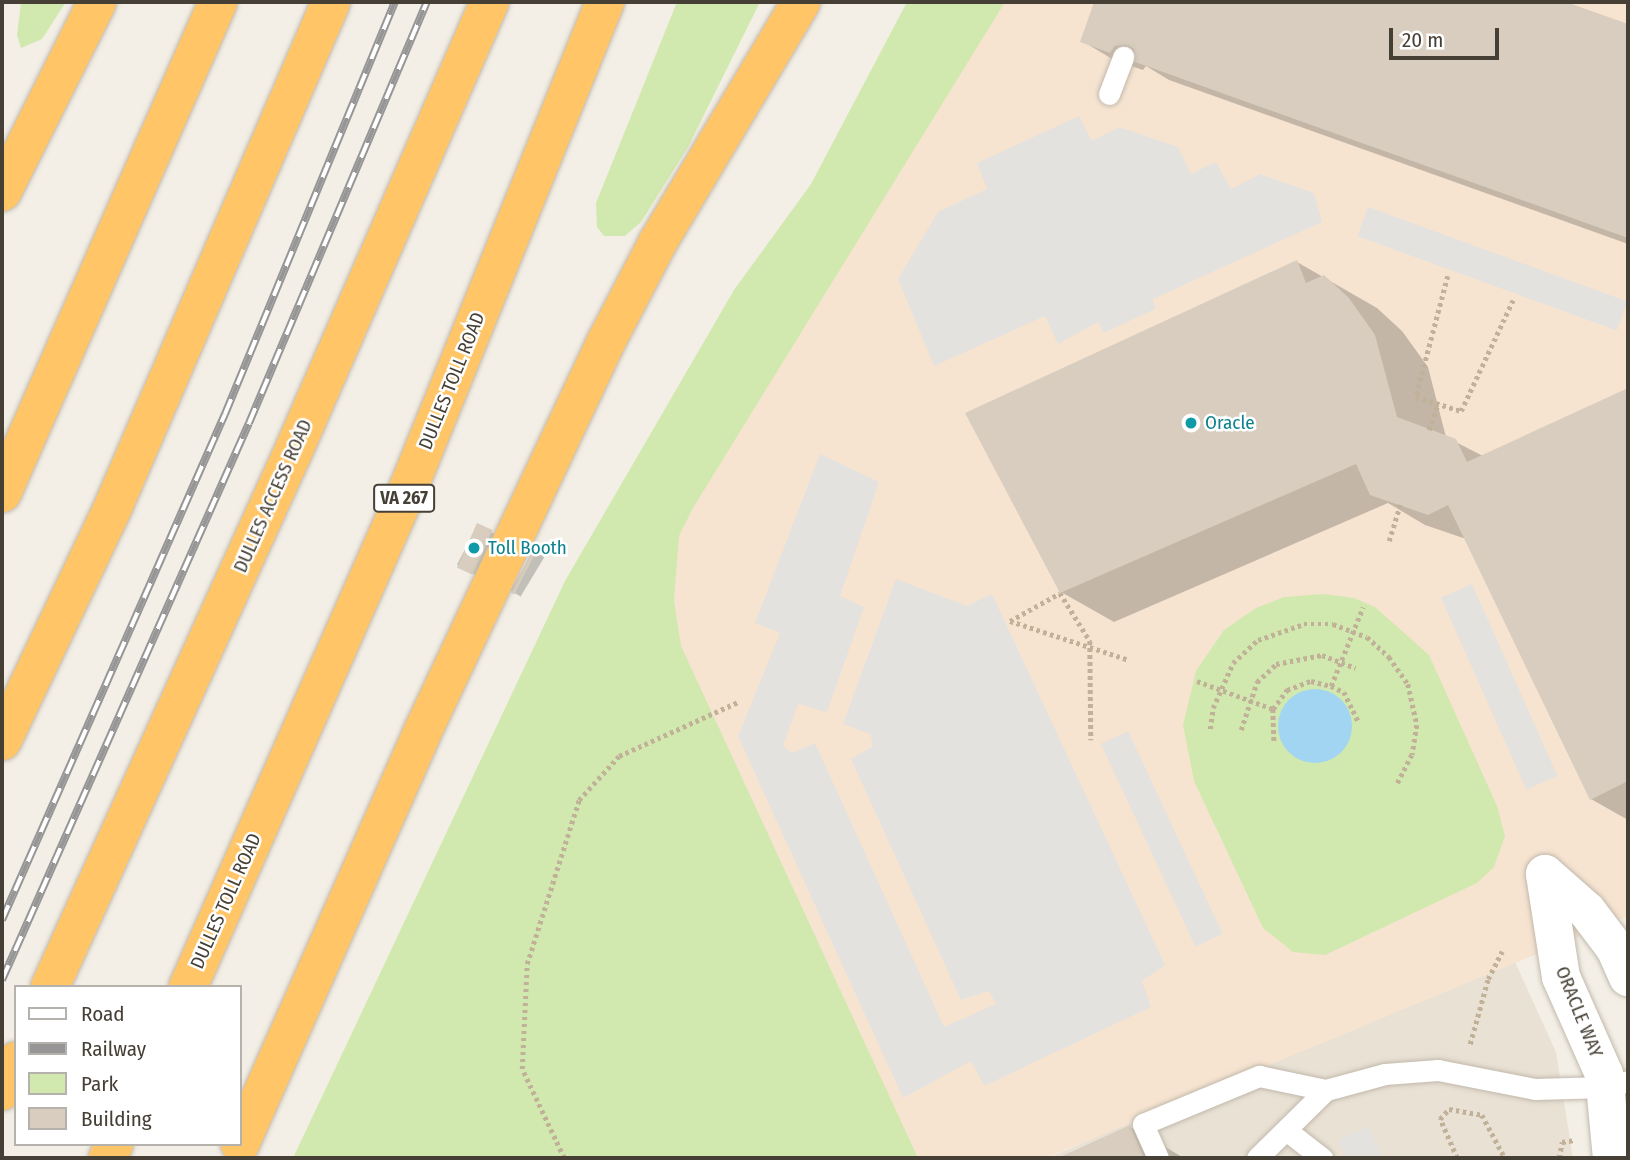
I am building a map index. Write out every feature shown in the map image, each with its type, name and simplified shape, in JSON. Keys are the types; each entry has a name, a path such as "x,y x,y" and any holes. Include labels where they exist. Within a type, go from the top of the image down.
{"highway":[{"path":"2,192 97,2"},
{"path":"2,493 218,2"},
{"path":"2,741 113,507 331,2"},
{"name":"DULLES ACCESS ROAD","path":"51,985 293,452 490,2"},
{"name":"DULLES TOLL ROAD","path":"189,985 410,484 604,2"},
{"path":"242,1139 421,735 607,340 658,242 800,2"},
{"path":"778,41 806,2"},
{"path":"2,1091 14,1065"}],"street":[{"name":"ORACLE WAY","path":"1612,1158 1617,1084 1590,1037 1561,977 1545,874 1587,911 1615,948 1628,977"}],"lane":[{"path":"1109,93 1123,57"},
{"path":"1158,1158 1143,1125 1259,1076 1326,1090 1385,1074 1438,1070 1535,1089 1617,1084"},
{"path":"1258,1158 1326,1090"},
{"path":"1286,1130 1322,1158"}],"path":[{"path":"1448,276 1416,397 1461,411 1513,300"},
{"path":"1429,430 1438,404"},
{"path":"1389,541 1401,505"},
{"path":"1091,740 1090,648 1060,593 1010,621 1090,648 1129,660"},
{"path":"1331,687 1363,607"},
{"path":"1210,729 1220,689 1233,663 1258,640 1282,629 1333,624 1353,631 1390,657 1408,684 1417,725 1412,755 1397,784"},
{"path":"1241,730 1257,682 1276,664 1322,656 1356,668"},
{"path":"1197,681 1273,709"},
{"path":"1274,743 1273,709 1287,690 1311,681 1344,692 1359,723"},
{"path":"564,1158 522,1069 522,1056 527,964 579,800 619,756 738,702"},
{"path":"1470,1044 1488,979 1502,951"},
{"path":"1457,1158 1440,1119 1449,1109 1482,1115 1505,1158"},
{"path":"1559,1158 1562,1142 1574,1140"}],"shaded area":[{"path":"958,2 1628,2 1628,916 1046,1158 885,1158 578,621"},
{"path":"1079,116 1092,141 1119,127 1178,147 1191,174 1216,162 1231,189 1260,174 1314,193 1322,222 1153,299 1155,309 1104,333 1098,322 1058,344 1045,316 934,366 898,279 938,212 987,189 977,163"},
{"path":"1368,207 1627,301 1617,331 1357,236"},
{"path":"820,454 879,482 840,596 864,607 827,712 798,704 783,746 792,753 815,743 944,1027 996,1004 989,991 961,1000 851,759 873,746 870,734 843,724 896,579 967,606 992,594 1165,965 1142,981 1151,1007 984,1086 971,1061 903,1098 738,736 780,633 755,623"},
{"path":"1472,584 1557,776 1526,790 1441,598"},
{"path":"1128,731 1223,934 1195,947 1101,744"},
{"path":"1510,951 1556,1052 1573,1158 1049,1158"},
{"path":"1368,1127 1382,1158 1347,1158 1338,1140"}],"green space":[{"path":"21,2 66,2 42,39 21,48 17,35"},
{"path":"677,2 760,2 688,147 641,222 625,236 604,236 597,227 596,203"},
{"path":"907,2 1005,2 693,508 679,536 674,601 681,646 918,1158 293,1158 565,581 734,290 811,184"},
{"path":"1324,594 1354,598 1375,607 1429,655 1497,806 1505,836 1494,867 1477,883 1325,955 1293,952 1263,928 1194,781 1183,725 1196,671 1224,630 1256,608 1284,597"}],"water":[{"path":"1315,689 1336,695 1346,705 1352,726 1346,747 1336,757 1315,763 1294,757 1284,747 1278,726 1284,705 1294,695"}],"building":[{"path":"1094,2 1566,2 1628,24 1628,238 1135,62 1134,49 1127,45 1115,46 1110,53 1080,42"},
{"name":"Oracle","path":"1297,260 1306,283 1324,275 1349,298 1375,335 1397,417 1456,439 1467,462 1628,388 1628,781 1590,800 1448,505 1428,515 1370,495 1356,464 1060,593 965,413"},
{"name":"Toll Booth","path":"477,523 493,530 473,575 457,568"},
{"path":"533,549 537,551 514,594 511,593"},
{"path":"1130,1125 1144,1158 1058,1158"}],"railway":[{"path":"2,920 225,414 395,2"},
{"path":"2,980 249,423 427,2"}],"place":[{"name":"Oracle","path":"1191,423"},
{"name":"Toll Booth","path":"474,548"}]}
